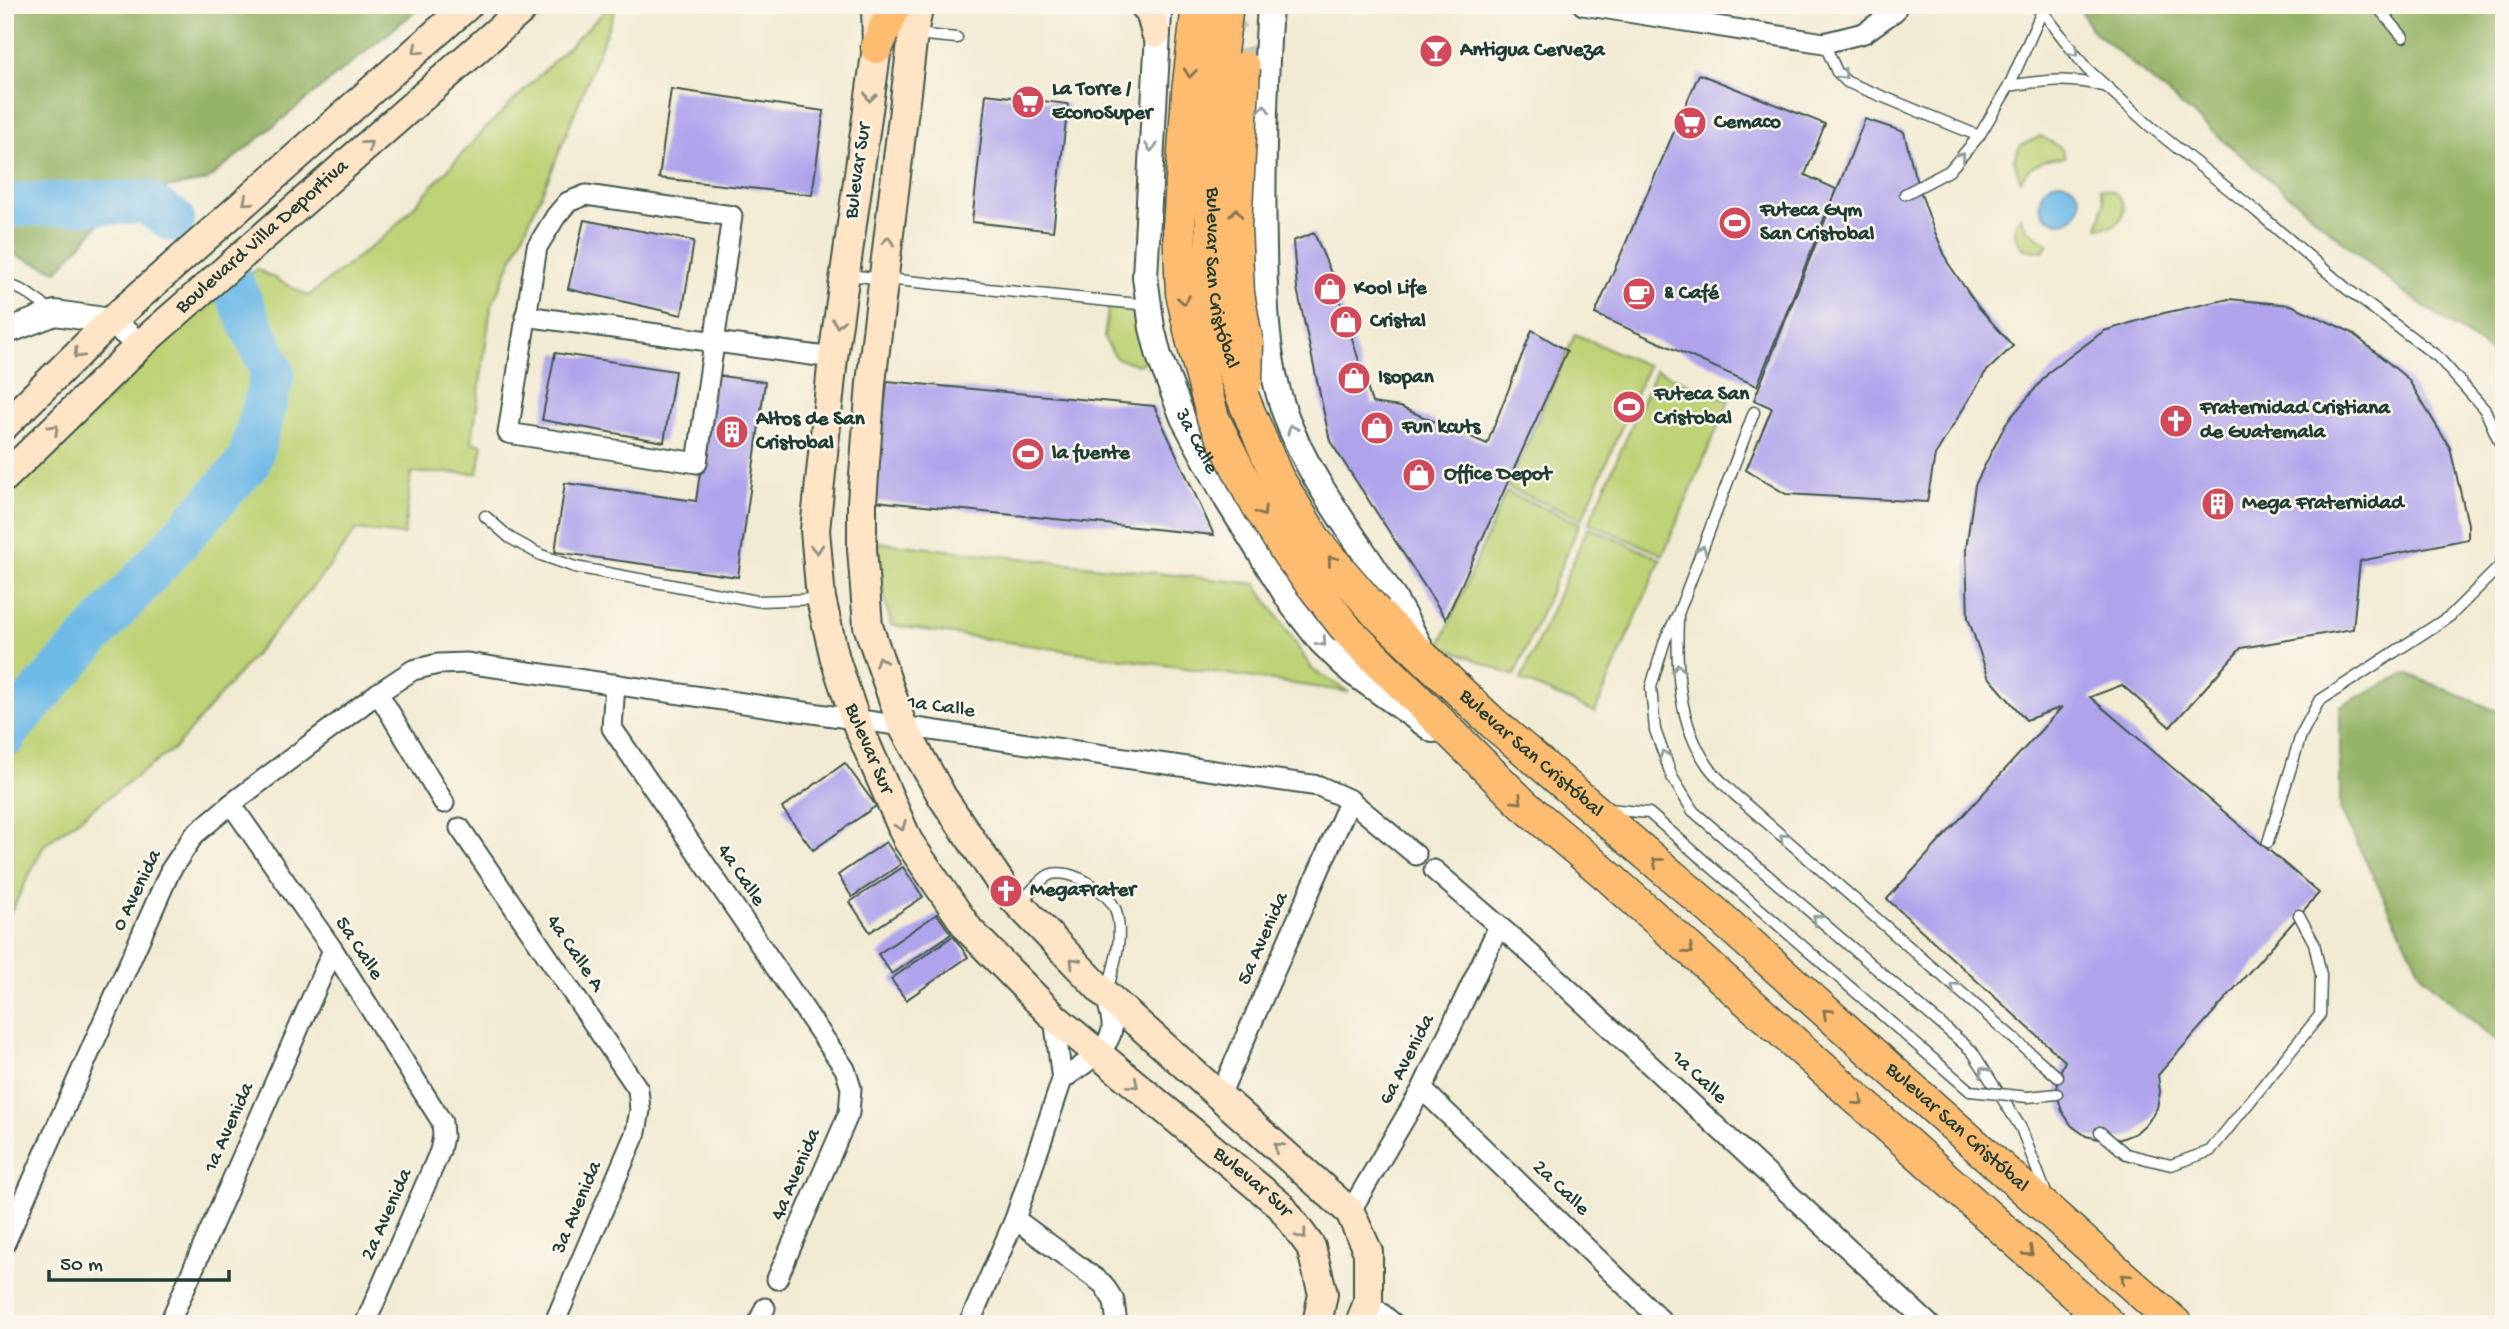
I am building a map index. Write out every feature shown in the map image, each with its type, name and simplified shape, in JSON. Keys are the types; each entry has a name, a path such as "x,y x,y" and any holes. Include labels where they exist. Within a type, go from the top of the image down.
{"main road":[{"name":"Boulevard Villa Deportiva","path":"5,425 111,321 468,5"},
{"name":"Boulevard Villa Deportiva","path":"5,477 140,345 527,5"},
{"name":"Bulevar Sur","path":"876,5 877,47 833,358 815,530 821,599 835,659 855,719 908,841 969,930 1054,1017 1281,1206 1311,1247 1323,1294 1317,1324"},
{"path":"877,47 895,5"},
{"name":"Bulevar Sur","path":"919,5 913,34 883,279 864,475 862,549 868,626 902,725 943,798 1006,891 1106,995 1350,1212 1368,1252 1364,1313"},
{"path":"1144,5 1150,12 1156,33"},
{"name":"Bulevar San Cristóbal","path":"1198,5 1188,92 1179,226 1182,293 1213,418 1250,493 1289,555 1348,631 1524,806 1609,877 2109,1324"},
{"name":"Bulevar San Cristóbal","path":"1227,5 1213,117 1210,275 1218,327 1245,403 1277,477 1317,543 1376,612 1493,723 1712,910 2176,1324"},
{"path":"1244,68 1235,226 1238,293 1247,344 1245,403"}],"street":[{"name":"3a Calle","path":"1159,5 1145,266 1159,356 1183,418 1227,500 1293,606 1321,642 1352,672 1486,768"},
{"path":"1270,5 1264,121 1264,289 1270,352 1284,411 1321,490 1388,589 1428,660"},
{"path":"1583,5 1824,43 1864,33 1895,11 1897,5"},
{"path":"586,195 732,216 714,343 697,463 508,433 537,247 568,202 586,195"},
{"path":"1145,266 1221,265 1244,261 1253,254 1263,237"},
{"path":"5,332 55,313 111,321 140,345"},
{"path":"525,316 833,358"},
{"name":"1a Calle","path":"438,664 466,663 1319,786 1350,800 1416,855"},
{"name":"0 Avenida","path":"5,1243 170,871 194,835 378,693 412,670 438,664"},
{"name":"4a Calle","path":"615,684 612,728 845,1069 851,1088"},
{"path":"378,693 444,803"},
{"name":"5a Avenida","path":"1220,1095 1350,800"},
{"name":"5a Calle","path":"231,804 333,950 442,1122"},
{"name":"4a Calle A","path":"460,828 638,1089 640,1110"},
{"name":"1a Calle","path":"1434,870 1499,926 1929,1324"},
{"name":"6a Avenida","path":"1350,1212 1422,1089 1499,926"},
{"name":"1a Avenida","path":"169,1324 333,950"},
{"path":"1062,1080 1097,1054 1105,1044 1112,1030 1106,995"},
{"path":"969,1324 1015,1219 1062,1080 1054,1017"},
{"name":"4a Avenida","path":"777,1279 849,1113 851,1088"},
{"name":"2a Calle","path":"1422,1089 1665,1324"},
{"name":"3a Avenida","path":"554,1324 635,1132 640,1110"},
{"name":"2a Avenida","path":"365,1324 440,1152 442,1122"},
{"path":"1015,1219 1104,1284 1114,1301 1117,1324"},
{"path":"1364,1313 1394,1324"}],"lane":[{"path":"2034,5 2042,8 2086,68 2151,127 2256,211 2347,289 2438,357 2485,411 2504,452"},
{"path":"2376,5 2403,37"},
{"path":"1905,194 1949,171 1979,136 2009,86 2042,8"},
{"path":"913,34 957,38"},
{"path":"1824,43 1837,72 1847,82 1979,136"},
{"path":"2009,86 2054,79 2088,82 2110,88"},
{"path":"845,274 1149,304"},
{"path":"5,283 24,291 55,313"},
{"path":"1754,412 1678,614 1665,640 1651,687 1655,730 1672,777 1693,811 1972,1052 2021,1128 2055,1216"},
{"path":"485,516 510,538 541,555 575,567 757,601 821,599"},
{"path":"2268,842 2301,735 2319,701 2451,616 2501,566 2504,550"},
{"path":"1678,614 1676,657 1680,692 1695,743 1709,767 1734,794 2059,1077"},
{"path":"1593,808 1649,813 1970,1090 2028,1097 2057,1094"},
{"path":"1018,904 1049,876 1065,873 1104,893 1115,910 1119,946 1106,995"},
{"path":"2100,1132 2126,1154 2171,1165 2210,1151 2320,1015 2321,975 2314,943 2299,915"}],"green space":[{"path":"5,5 423,5 206,181 125,195 57,271 5,251"},
{"path":"611,5 617,5 552,170 491,307 472,442 483,445 478,473 411,473 404,535 356,530 327,570 176,747 44,845 5,924 5,501 185,323 257,269 308,296 391,231 485,129"},
{"path":"2078,5 2504,5 2504,361 2402,291 2091,29"},
{"path":"2041,136 2061,148 2065,158 2040,163 2029,169 2020,180 2014,159 2020,146"},
{"path":"2100,188 2118,196 2124,210 2117,223 2098,228 2104,202"},
{"path":"2020,217 2028,230 2048,244 2043,252 2024,249 2018,241 2014,229"},
{"path":"1109,303 1142,307 1150,359 1138,365 1116,358 1104,338"},
{"path":"1575,334 1648,366 1582,519 1508,488"},
{"path":"1656,370 1729,401 1663,555 1589,523"},
{"path":"1506,492 1580,523 1514,676 1440,645"},
{"path":"1588,527 1661,559 1595,712 1521,680"},
{"path":"876,542 1256,584 1313,670 1349,692 891,625 881,582"},
{"path":"2406,673 2504,714 2504,1048 2423,977 2340,809 2340,706"}],"water":[{"path":"2060,182 2068,183 2074,188 2079,194 2079,210 2074,216 2068,221 2060,222 2052,221 2046,216 2041,210 2040,202 2041,194 2046,188 2052,183"}],"building":[{"path":"1699,74 1825,124 1805,175 1836,189 1757,386 1595,314"},
{"path":"671,89 824,111 812,195 659,178"},
{"path":"986,94 1068,104 1053,231 972,222"},
{"path":"1865,119 1904,132 1914,173 1948,263 1979,308 2013,346 1985,373 1935,455 1927,502 1786,494 1746,470 1772,408 1754,400"},
{"path":"584,220 694,241 682,315 568,289"},
{"path":"1314,233 1334,280 1372,403 1400,407 1487,444 1532,330 1567,351 1446,619 1330,441 1297,288 1293,241"},
{"name":"Mega Fraternidad","path":"2229,299 2291,305 2351,332 2408,379 2450,448 2468,524 2468,539 2360,561 2353,629 2241,648 2170,727 2122,685 2090,697 2319,893 2158,1075 2160,1092 2157,1108 2148,1122 2136,1133 2121,1139 2103,1140 2086,1136 2072,1126 2062,1111 2057,1094 2058,1077 2065,1061 1887,899 2062,707 2026,720 1988,676 1968,618 1966,549 1975,485 2006,423 2050,371 2104,331 2164,313"},
{"path":"555,353 675,371 664,442 542,420"},
{"name":"Altos de San Cristobal","path":"714,375 765,382 738,577 555,552 565,483 696,501"},
{"name":"la fuente","path":"887,381 1154,406 1214,535 875,501"},
{"path":"845,763 876,806 813,850 782,808"},
{"path":"886,842 901,864 852,897 838,875"},
{"path":"903,867 923,897 870,932 850,902"},
{"path":"937,914 951,934 892,974 878,954"},
{"path":"953,936 968,957 906,1000 891,979"}],"waterway":[{"path":"5,205 145,202 173,220"},
{"path":"5,736 11,726 249,462 273,373 233,285"}],"tunnel":[{"path":"1212,11 1234,36 1244,68"}],"place":[{"name":"Antigua Cerveza","path":"1436,51"},
{"name":"La Torre / EconoSuper","path":"1028,102"},
{"name":"Cemaco","path":"1690,123"},
{"name":"Futeca Gym San Cristobal","path":"1735,223"},
{"name":"Kool Life","path":"1330,289"},
{"name":"& Café","path":"1639,294"},
{"name":"Cristal","path":"1346,322"},
{"name":"Isopan","path":"1354,378"},
{"name":"Futeca San Cristobal","path":"1629,407"},
{"name":"Fraternidad Cristiana de Guatemala","path":"2176,421"},
{"name":"Fun kcuts","path":"1377,428"},
{"name":"Altos de San Cristobal","path":"732,432"},
{"name":"la fuente","path":"1028,454"},
{"name":"Office Depot","path":"1419,475"},
{"name":"Mega Fraternidad","path":"2218,504"},
{"name":"MegaFrater","path":"1006,891"}]}
